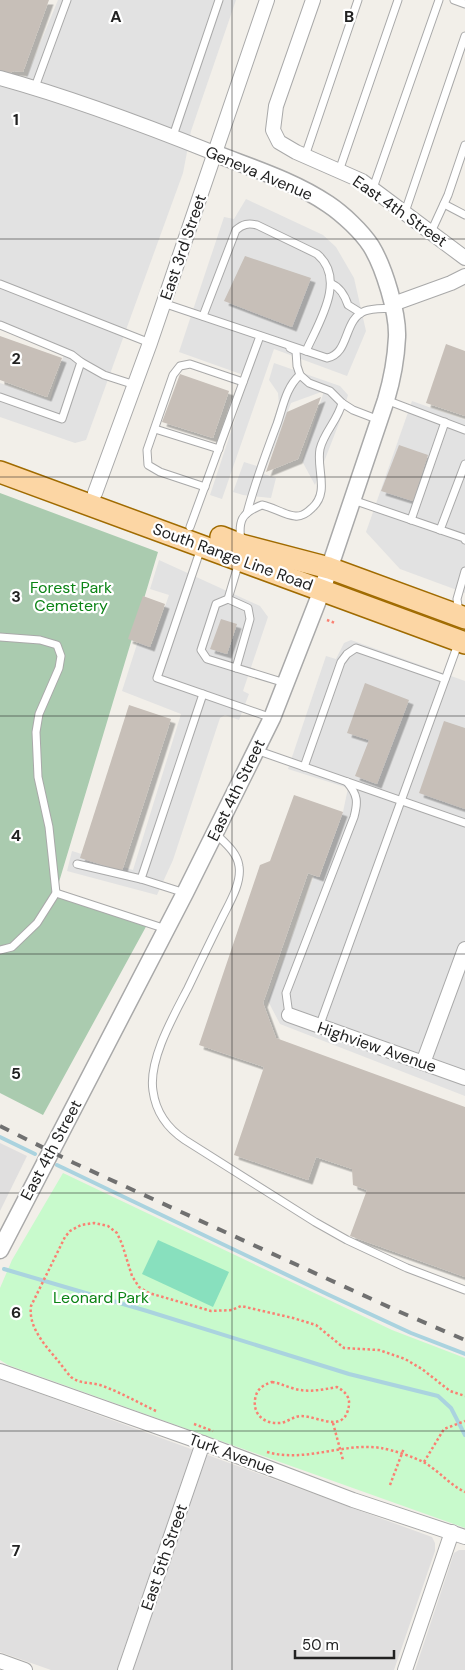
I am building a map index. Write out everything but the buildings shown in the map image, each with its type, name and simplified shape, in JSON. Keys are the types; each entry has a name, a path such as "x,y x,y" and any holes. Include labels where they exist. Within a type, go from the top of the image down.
{"main road":[{"name":"South Range Line Road","path":"0,456 95,493 190,526 322,590 462,642"},
{"name":"South Range Line Road","path":"0,472 202,546 329,568 462,617"}],"street":[{"name":"East 3rd Street","path":"95,493 164,303 267,0"},
{"name":"East 4th Street","path":"313,0 276,106 273,130 279,142 374,188 465,258"},
{"name":"Geneva Avenue","path":"0,78 35,88 172,136 299,188 329,204 350,221 371,246 385,276 393,306"},
{"path":"393,306 465,276"},
{"name":"East 4th Street","path":"2,1239 166,930 272,718 322,590 386,400 393,372 397,335 393,306"},
{"path":"423,1063 465,949"},
{"name":"Highview Avenue","path":"288,1015 465,1078"},
{"name":"Turk Avenue","path":"0,1371 203,1443 353,1500 458,1535"},
{"name":"East 5th Street","path":"125,1670 203,1443"},
{"path":"405,1670 458,1535"},
{"path":"0,1661 25,1670"}],"lane":[{"path":"35,88 67,0"},
{"path":"172,136 219,0"},
{"path":"305,156 358,0"},
{"path":"339,171 398,0"},
{"path":"374,188 439,0"},
{"path":"454,0 465,4"},
{"path":"405,212 465,36"},
{"path":"431,232 444,204 465,145"},
{"path":"444,204 465,215"},
{"path":"202,316 236,230 240,226 257,225 317,254 324,260 330,272 332,284 328,300 306,352"},
{"path":"0,284 150,343"},
{"path":"332,284 337,286 344,295 348,305 361,313"},
{"path":"164,303 327,358 334,357 340,351 350,325 356,316 366,310 393,306"},
{"path":"0,325 72,355 104,375 135,385"},
{"path":"190,526 260,336"},
{"path":"284,344 296,351 300,375 310,383 330,391 342,403 379,420"},
{"path":"0,397 62,419 81,362"},
{"path":"205,487 160,472 148,465 148,450 173,375 180,366 190,364 243,382"},
{"path":"247,513 285,397 293,381 300,375"},
{"path":"386,400 465,430"},
{"path":"228,599 241,552 239,530 242,518 251,509 262,504 296,516 306,514 316,505 321,492 322,479 319,459 320,448 328,428 340,411 342,403"},
{"path":"411,520 445,422"},
{"path":"155,429 219,449"},
{"path":"440,530 465,464"},
{"path":"352,500 464,538 465,540"},
{"path":"202,546 157,678 272,718"},
{"path":"462,617 457,599 465,571"},
{"path":"236,668 250,619 248,608 228,599 216,604 201,650 207,659 236,668 286,683"},
{"path":"0,643 4,638 40,640 57,645 61,656 59,668 39,714 36,732 38,777 49,827 56,892 37,923 12,947 0,950"},
{"path":"319,1027 445,679 462,642"},
{"path":"304,767 341,662 347,654 356,648 445,679"},
{"path":"141,879 203,694"},
{"path":"256,750 465,823"},
{"path":"288,1015 286,993 354,818 357,806 355,791 347,782"},
{"path":"215,833 235,855 239,866 239,876 226,909 176,1011 157,1057 153,1072 152,1090 161,1118 171,1130 185,1140 315,1222 380,1257 465,1290"},
{"path":"77,864 141,879 185,893"},
{"path":"56,892 166,930"}],"path":[{"path":"331,621 334,615"},
{"path":"327,620 334,623"},
{"path":"158,1412 128,1396 98,1384 81,1382 71,1377 43,1343 32,1325 31,1306 45,1277 65,1237 70,1231 81,1224 94,1223 108,1226 117,1233 132,1276 139,1287 149,1293 211,1311 232,1310 242,1306 316,1325 344,1348 379,1350 405,1359 450,1391 465,1396"},
{"path":"272,1382 296,1389 314,1391 337,1387 344,1391 349,1403 345,1416 339,1421 332,1423 300,1416 279,1423 264,1420 258,1416 254,1408 257,1392 263,1385 272,1382"},
{"path":"424,1463 444,1429 465,1421"},
{"path":"332,1423 343,1460"},
{"path":"192,1424 217,1433"},
{"path":"266,1452 276,1454 310,1454 363,1446 382,1448 424,1463 465,1492"},
{"path":"390,1485 404,1448"}],"shaded area":[{"path":"58,0 236,0 191,131 183,173 86,440 75,443 0,417 0,383 50,400 64,354 0,330 0,74 13,78 26,78"},
{"path":"246,199 323,235 336,247 354,278 366,331 347,376 274,349 222,499 210,495 249,377 179,352 224,217 234,219"},
{"path":"274,363 340,386 348,395 315,485 302,461 324,391 291,403 264,474 276,478 271,498 243,495 233,492 244,462 257,466 279,404 278,393 269,380"},
{"path":"412,401 465,420 465,593 400,569 366,532"},
{"path":"159,560 260,606 268,617 243,691 249,694 239,720 225,715 220,718 173,860 157,895 67,871 72,851 133,870 181,714 122,691 138,641 152,644 169,595 150,589"},
{"path":"351,640 465,681 465,1096 280,1024 268,1001 314,876 320,877 343,812 348,788 288,769 326,656 336,659 344,643"},
{"path":"0,1143 27,1156 0,1211"},
{"path":"0,1379 432,1537 435,1543 435,1551 394,1670 131,1670 161,1578 150,1574 117,1670 51,1670 0,1652"},
{"path":"459,1550 465,1550 465,1670 415,1670 454,1553"}],"green space":[{"name":"Forest Park Cemetery","path":"0,493 158,552 56,892 148,923 43,1115 0,1093"},
{"name":"Leonard Park","path":"63,1173 392,1330 465,1358 465,1528 8,1365 0,1360 0,1288 12,1260"},
{"path":"158,1240 229,1272 213,1307 142,1274"}],"waterway":[{"path":"0,1137 35,1154"},
{"path":"57,1165 411,1333 465,1354"},
{"path":"4,1269 349,1374 438,1396 451,1408 465,1435"}],"railway":[{"path":"0,1126 74,1163 465,1340"}]}
